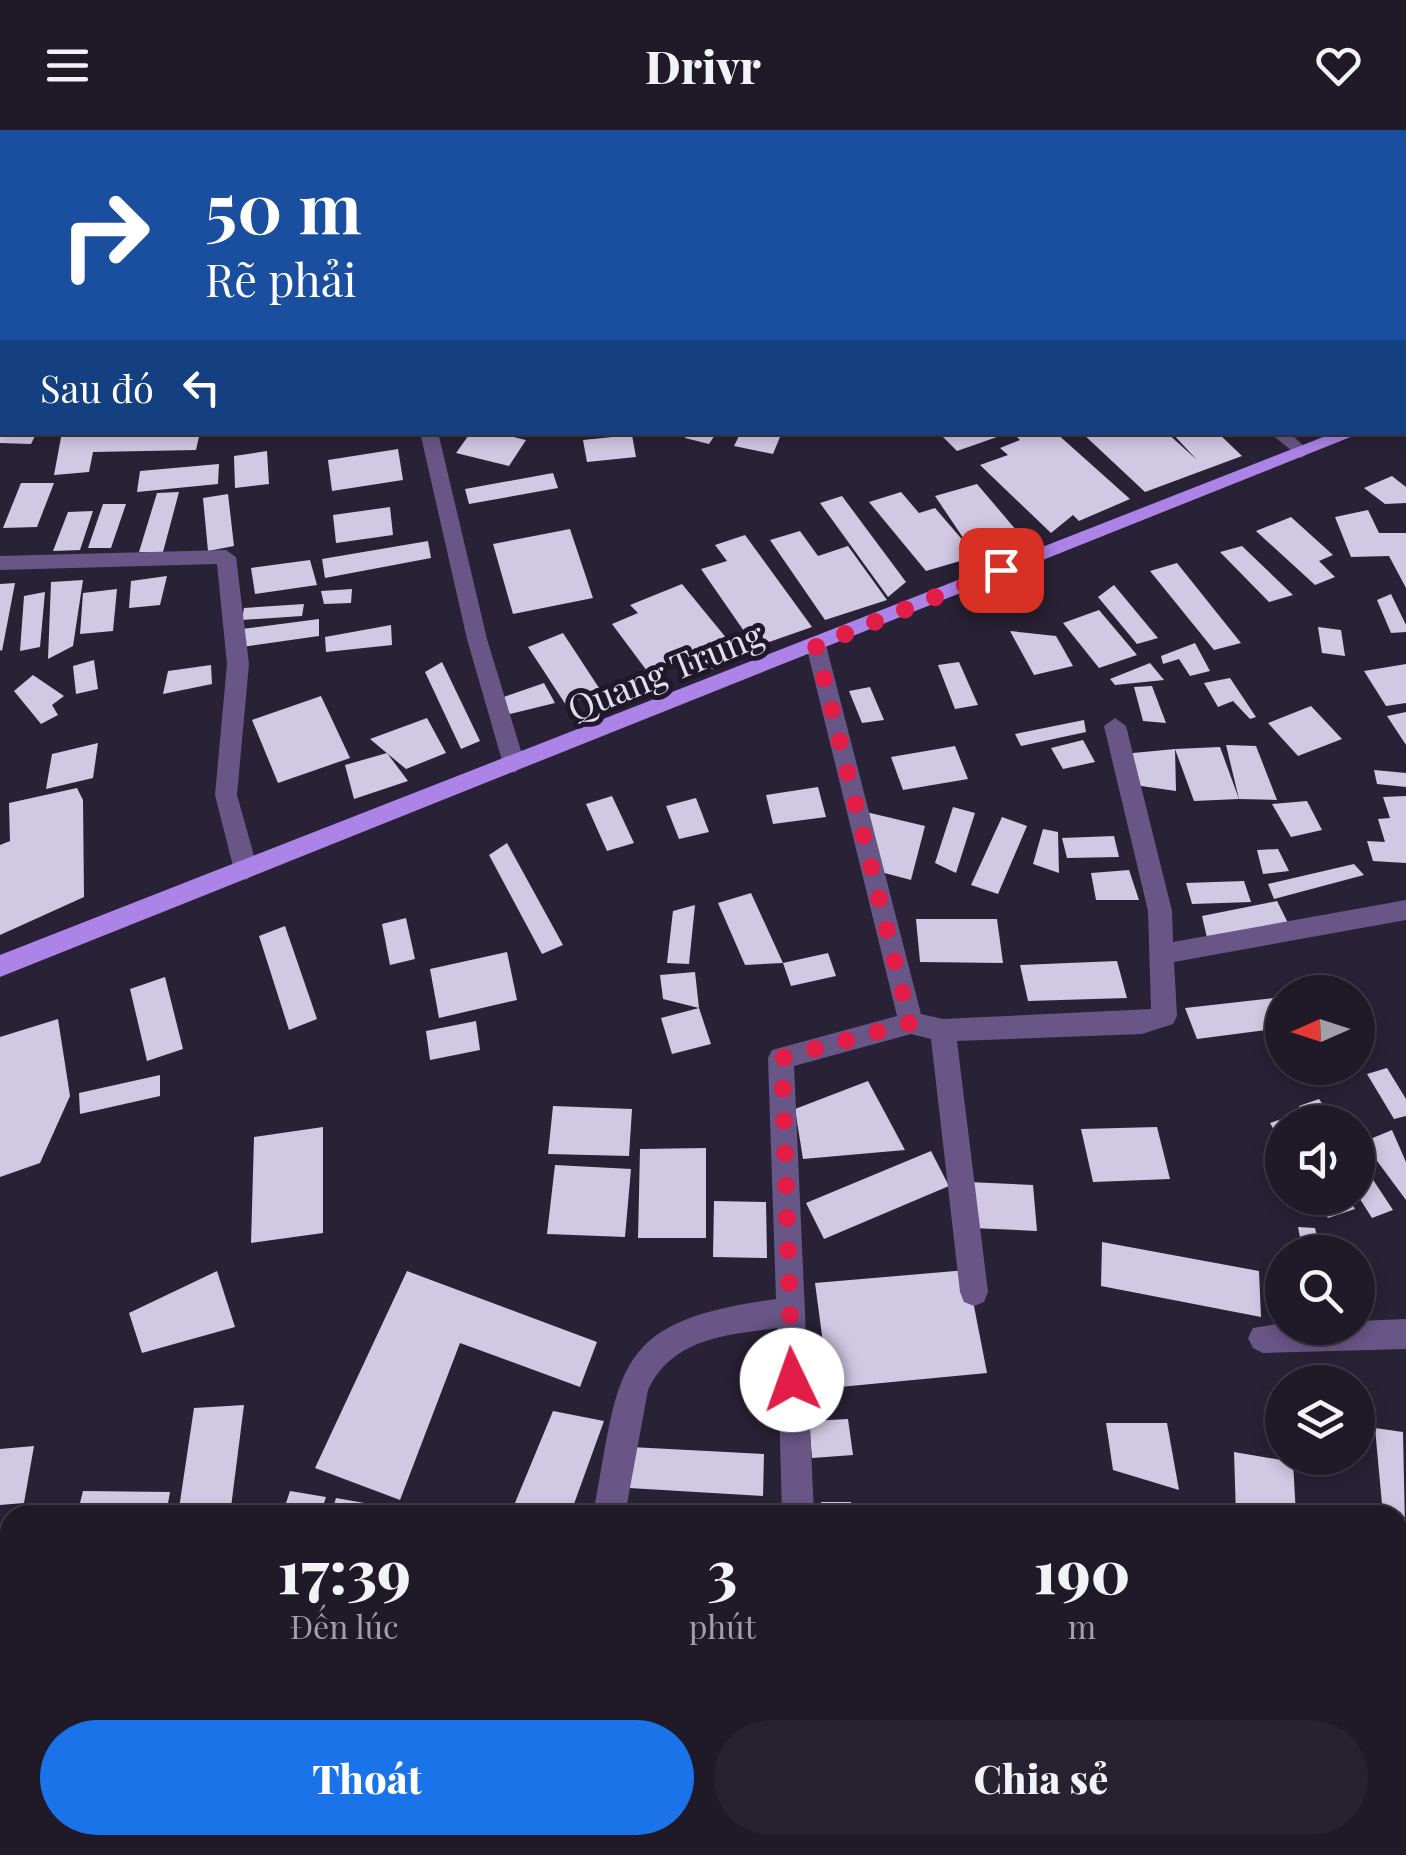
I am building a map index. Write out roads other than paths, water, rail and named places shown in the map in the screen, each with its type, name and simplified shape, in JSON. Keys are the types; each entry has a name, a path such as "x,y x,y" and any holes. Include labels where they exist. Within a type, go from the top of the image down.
{"main road":[{"name":"Quang Trung","path":"0,966 1346,435"}],"street":[{"path":"430,435 477,639 514,764"},
{"path":"1281,435 1301,452"},
{"path":"0,563 226,557 238,664 226,795 246,870"},
{"path":"816,646 910,1023"},
{"path":"798,1505 782,1058 910,1023 944,1030 1142,1024 1164,1016 1160,912 1115,726"},
{"path":"1162,954 1406,910"},
{"path":"944,1030 974,1292"},
{"path":"611,1505 637,1378 647,1354 673,1334 716,1319 789,1312"},
{"path":"1263,1338 1406,1334"}]}
